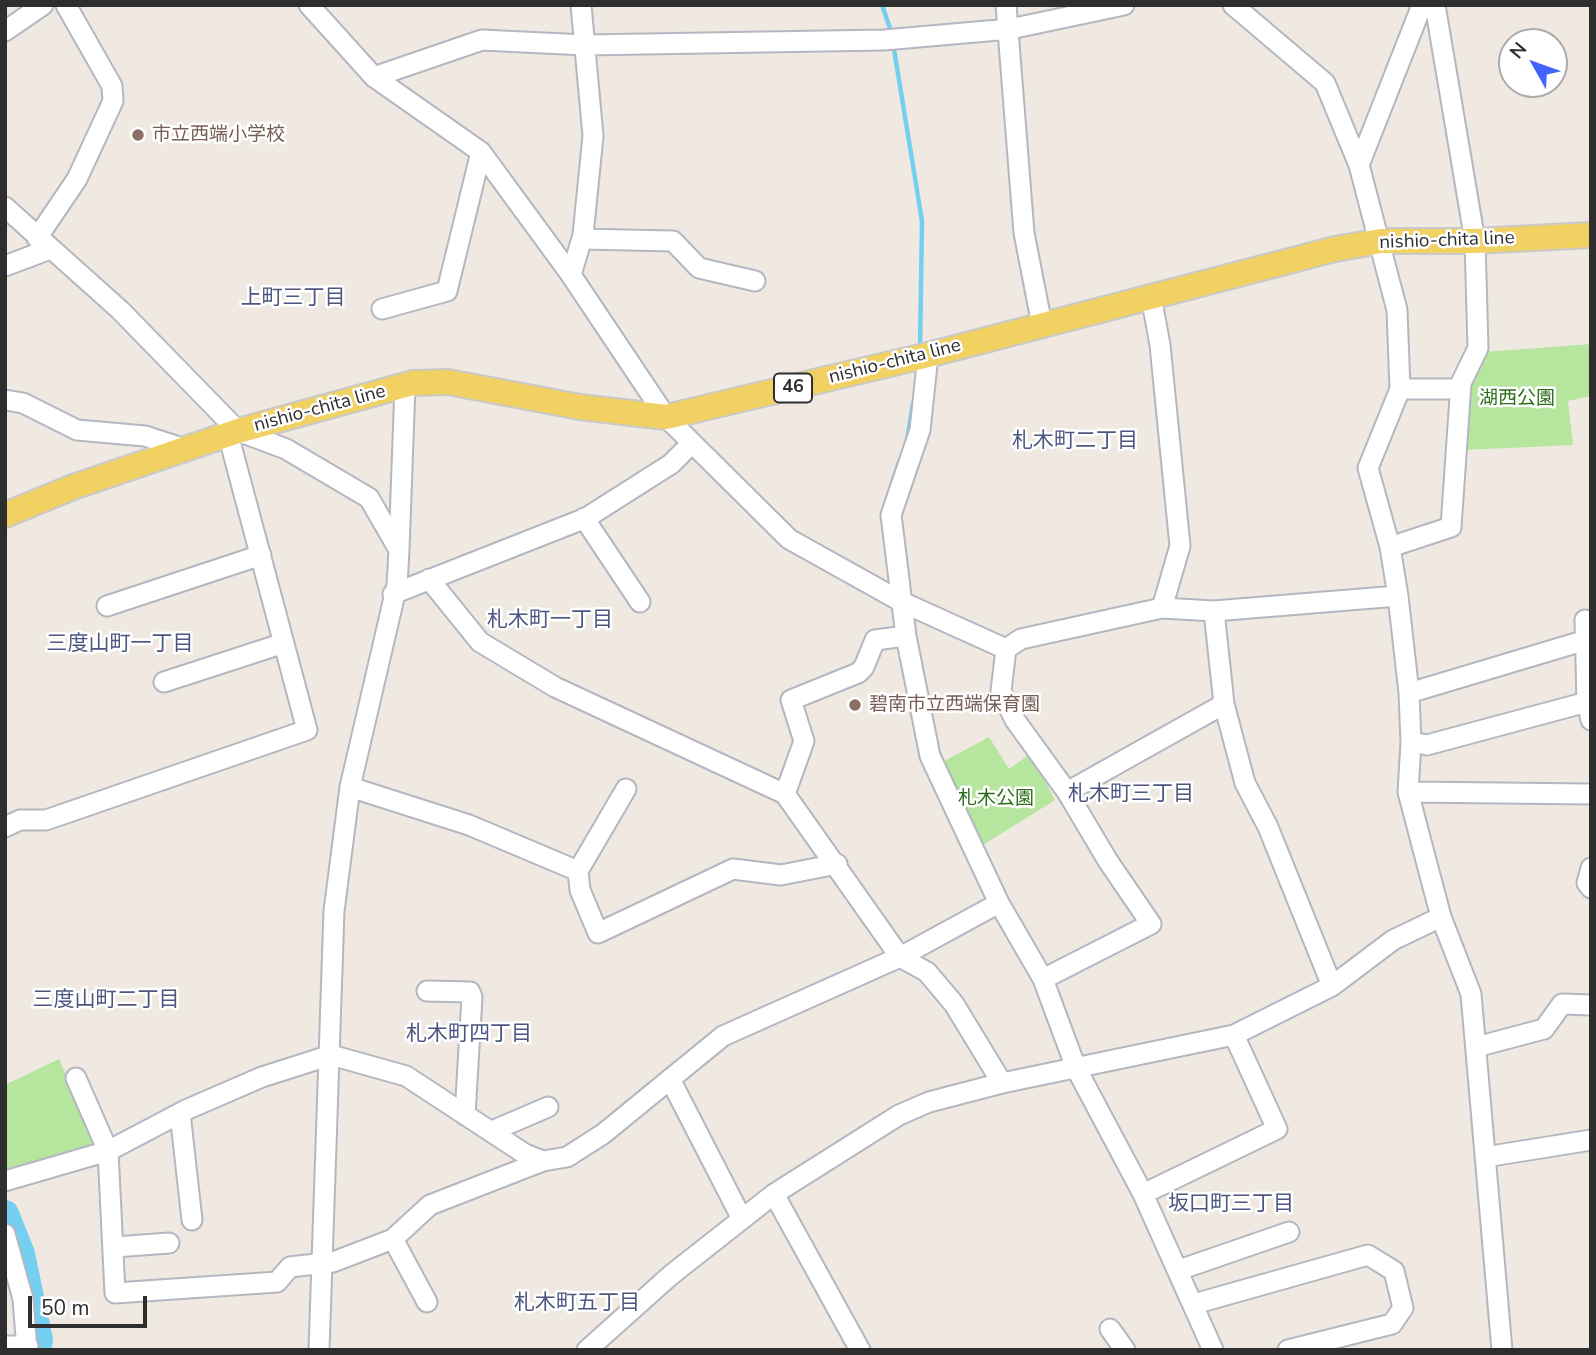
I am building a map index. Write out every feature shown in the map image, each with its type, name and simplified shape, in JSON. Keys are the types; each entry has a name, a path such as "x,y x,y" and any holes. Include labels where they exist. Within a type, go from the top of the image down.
{"main road":[{"name":"nishio-chita line","path":"5,515 73,487 233,432 405,386 448,382 580,407 666,417 928,355 1335,249 1381,241 1475,241 1591,235"}],"street":[{"path":"5,31 43,5"},
{"path":"5,266 44,244 78,179 113,101 112,86 66,5"},
{"path":"309,5 374,77 481,152 572,275 666,417 789,539 902,602 1006,649"},
{"path":"572,275 582,239 593,136 580,5"},
{"path":"1006,5 1024,233 1042,325"},
{"path":"374,77 482,40 585,45 884,40 1010,29 1124,5"},
{"path":"1233,5 1325,83 1359,165 1397,310 1400,389 1368,468 1390,547 1398,596 1409,693 1411,742 1408,792 1441,917 1471,994 1502,1350"},
{"path":"1359,165 1422,5"},
{"path":"1390,547 1451,527 1460,389 1479,348 1475,241 1435,5"},
{"path":"382,309 447,291 481,152"},
{"path":"5,207 120,310 233,432 286,449 369,498 399,550"},
{"path":"582,239 673,241 699,268 755,281"},
{"path":"1151,296 1160,345 1180,546 1162,608"},
{"path":"928,355 920,430 891,515 906,636 930,757 999,903 1043,979 1076,1068 1143,1194 1194,1304 1211,1349"},
{"path":"319,1350 334,911 350,787 397,585 405,386"},
{"path":"1400,389 1460,389"},
{"path":"5,400 23,403 77,430 145,436 184,449"},
{"path":"5,827 20,820 46,820 307,730 261,555 233,432"},
{"path":"393,594 584,518 671,464 692,443"},
{"path":"584,518 640,601"},
{"path":"107,606 261,555"},
{"path":"429,579 480,642 555,687 785,794 837,864 900,957 927,972 954,1004 1002,1083"},
{"path":"1043,979 1151,924 1108,861 1067,792 1016,720 1001,691 1006,649 1021,639 1162,608 1214,611 1398,596"},
{"path":"1214,611 1224,704 1245,783 1268,827 1332,986"},
{"path":"1411,742 1427,745 1589,711 1585,620"},
{"path":"785,794 804,741 791,700 858,673 864,667 874,640 906,636"},
{"path":"1409,693 1586,640"},
{"path":"164,682 284,643"},
{"path":"1067,792 1224,704"},
{"path":"350,787 470,825 578,871"},
{"path":"626,789 578,871 580,890 598,933 733,869 781,875 837,864"},
{"path":"1408,792 1591,794"},
{"path":"1591,868 1587,883 1591,888"},
{"path":"76,1078 108,1152 115,1293 277,1282 290,1266 321,1263 393,1239 430,1205 543,1161 567,1157 603,1134 723,1036 900,957 999,903"},
{"path":"587,1350 671,1275 774,1194 899,1115 929,1102 1002,1083 1234,1035 1332,986 1393,940 1441,917"},
{"path":"427,991 470,992 472,997 465,1115"},
{"path":"1476,1047 1544,1029 1562,1004 1591,1005"},
{"path":"1143,1194 1276,1129 1234,1035"},
{"path":"5,1181 108,1152 180,1113 262,1077 331,1055 407,1076 525,1154 543,1161"},
{"path":"670,1079 741,1219"},
{"path":"492,1132 548,1107"},
{"path":"180,1113 192,1220"},
{"path":"1485,1157 1591,1140"},
{"path":"774,1194 860,1350"},
{"path":"1179,1270 1289,1232"},
{"path":"5,1234 10,1270 23,1299 28,1348 5,1346"},
{"path":"393,1239 427,1303"},
{"path":"114,1247 169,1243"},
{"path":"1194,1304 1368,1255 1394,1271 1404,1308 1392,1324 1300,1348"},
{"path":"1110,1329 1125,1350"}],"green space":[{"name":"湖西公園","path":"1591,344 1591,396 1568,401 1573,445 1463,450 1466,385 1484,352"},
{"name":"札木公園","path":"989,737 1009,769 1030,754 1055,800 983,845 941,763"},
{"path":"59,1059 97,1146 5,1169 5,1085"}],"waterway":[{"path":"882,5 892,34"},
{"path":"893,43 922,221 920,350"},
{"path":"907,440 913,404"},
{"path":"883,513 899,462"},
{"path":"5,1214 21,1254 39,1340 37,1350"}],"place":[{"name":"市立西端小学校","path":"138,135"},
{"name":"碧南市立西端保育園","path":"855,705"}],"district":[{"name":"上町三丁目","path":"293,299"},
{"name":"札木町二丁目","path":"1075,442"},
{"name":"札木町一丁目","path":"550,621"},
{"name":"三度山町一丁目","path":"120,645"},
{"name":"札木町三丁目","path":"1131,795"},
{"name":"三度山町二丁目","path":"106,1001"},
{"name":"札木町四丁目","path":"469,1035"},
{"name":"坂口町三丁目","path":"1231,1205"},
{"name":"札木町五丁目","path":"577,1304"}]}
